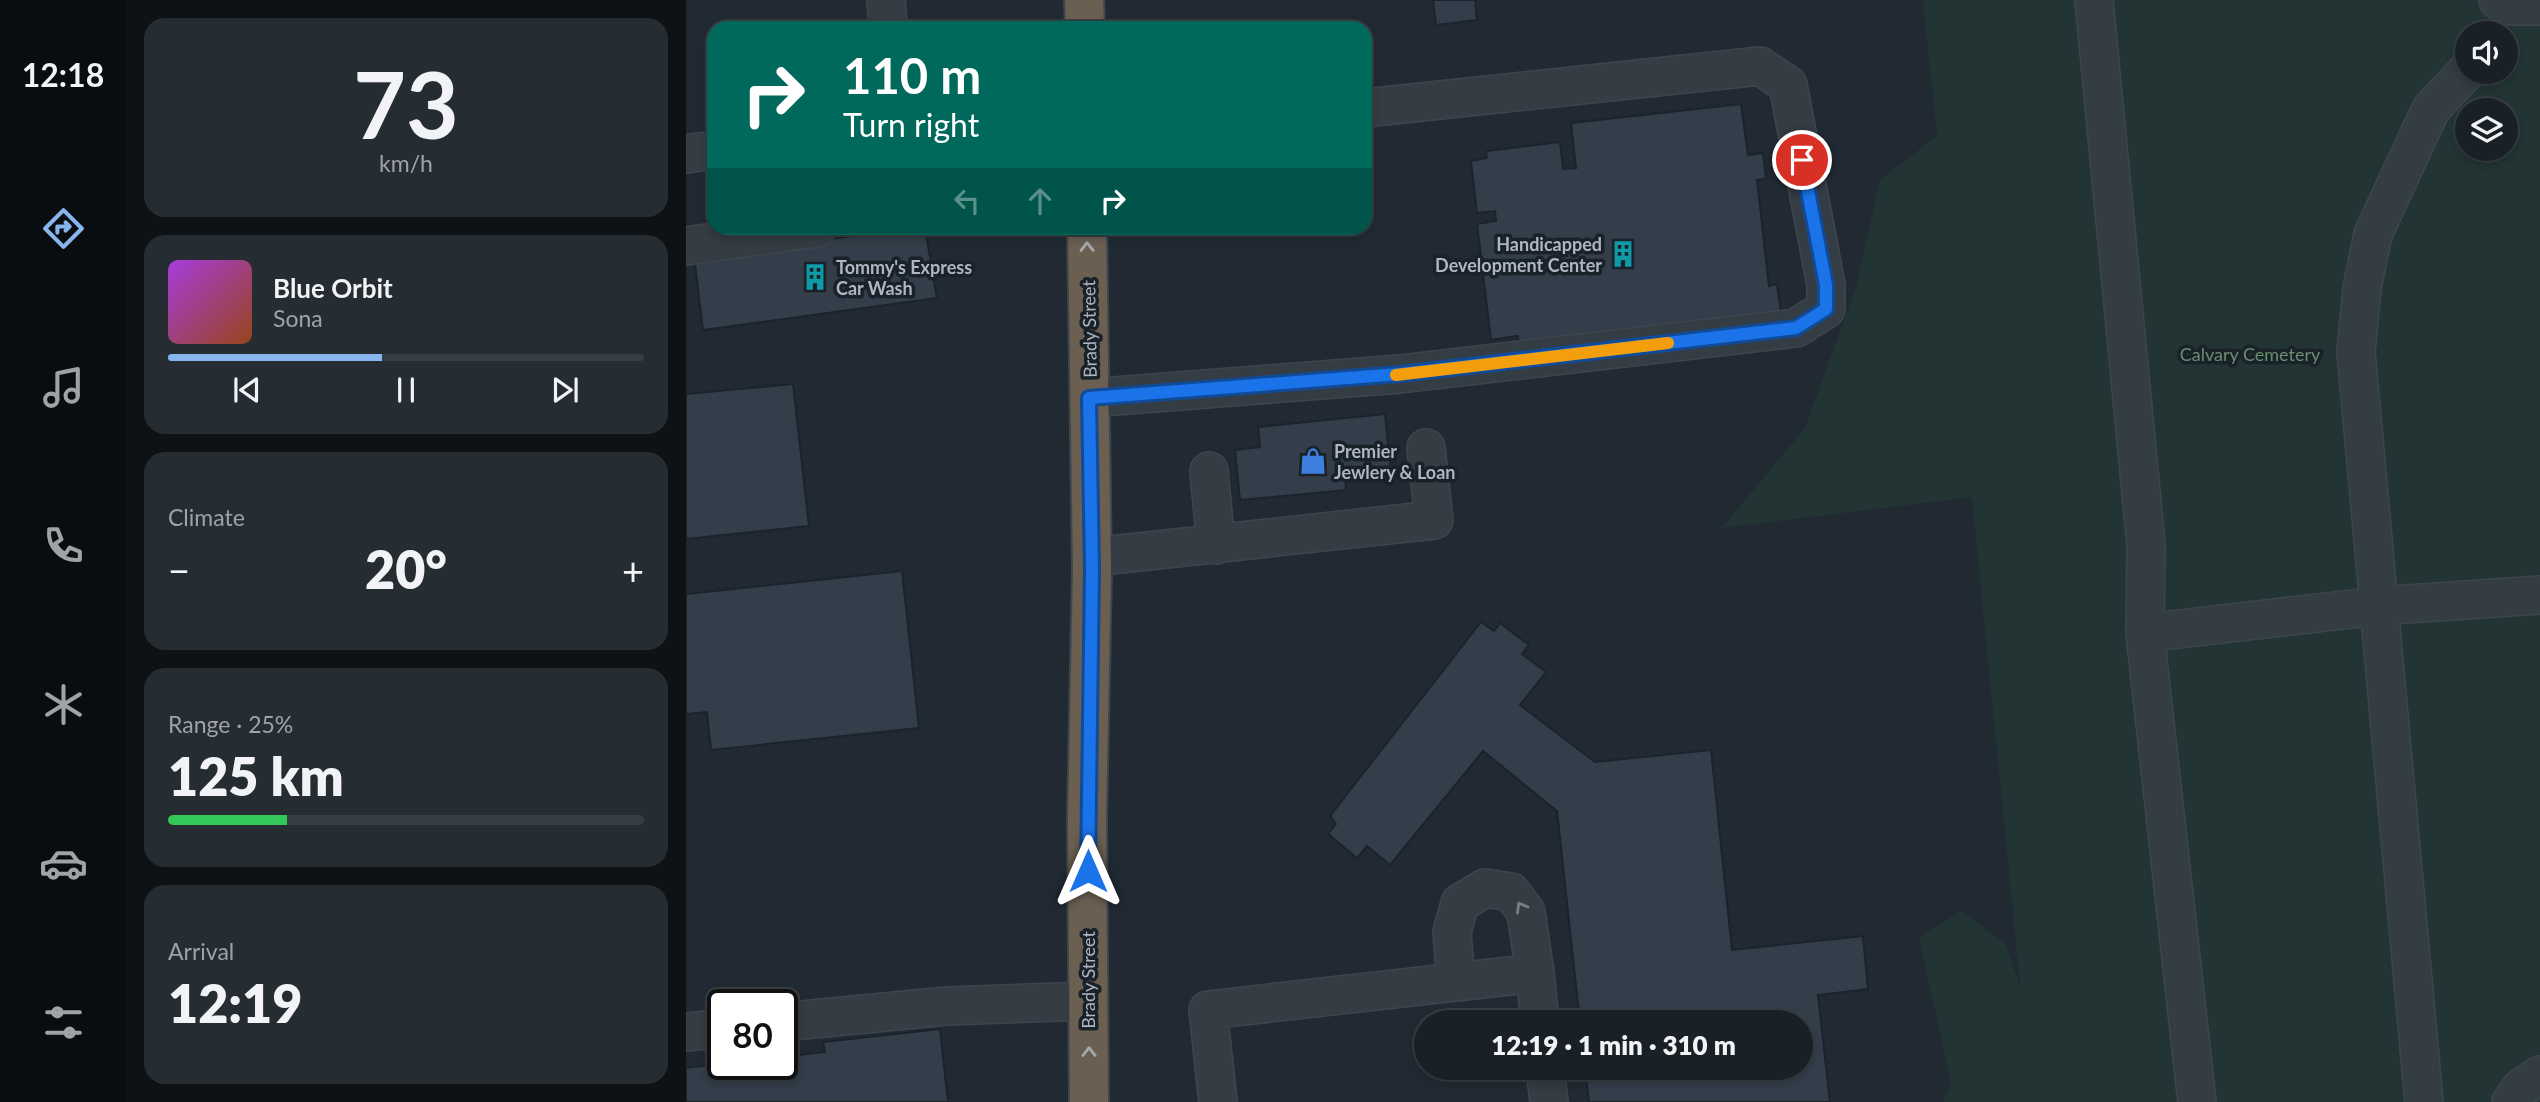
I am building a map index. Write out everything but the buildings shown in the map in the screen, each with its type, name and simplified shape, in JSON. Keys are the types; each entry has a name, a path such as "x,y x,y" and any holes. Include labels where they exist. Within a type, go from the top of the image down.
{"highway":[{"path":"1084,0 1084,21"},
{"name":"Brady Street","path":"1087,235 1092,557 1087,819 1089,1102"}],"street":[{"path":"886,0 888,21"},
{"path":"2094,0 2146,545 2145,633 2197,1102"},
{"path":"1089,398 1400,374 1796,328 1826,309 1826,285 1788,85 1760,66 1372,107"},
{"path":"2424,1102 2356,352 2362,288 2373,234 2431,109 2455,84"},
{"path":"686,153 707,151"},
{"path":"686,246 766,235"},
{"path":"1092,557 1434,520 1426,448"},
{"path":"1209,471 1216,545"},
{"path":"2145,633 2378,606 2540,595"},
{"path":"1456,982 1452,932 1460,904 1485,888 1511,892 1526,912 1539,1010"},
{"path":"1218,1102 1208,1010 1535,973"},
{"path":"798,1020 947,1006 1089,1002"},
{"path":"686,1032 707,1030"},
{"path":"2511,1102 2521,1088 2540,1075"},
{"path":"1546,1080 1549,1102"}],"green space":[{"name":"Calvary Cemetery","path":"1923,0 2540,0 2540,1102 1943,1102 1951,1083 1919,938 1961,911 2005,943 2020,985 1972,497 1722,528 1805,428 1856,287 1880,180 1937,136"}],"slow traffic":[{"path":"1396,375 1668,343"}],"place":[{"name":"Handicapped Development Center","path":"1623,254"},
{"name":"Tommy's Express Car Wash","path":"815,277"},
{"name":"Premier Jewlery & Loan","path":"1313,461"}],"route":[{"path":"1088,871 1092,569 1089,398 1400,374 1796,328 1826,309 1826,285 1802,160"}]}
